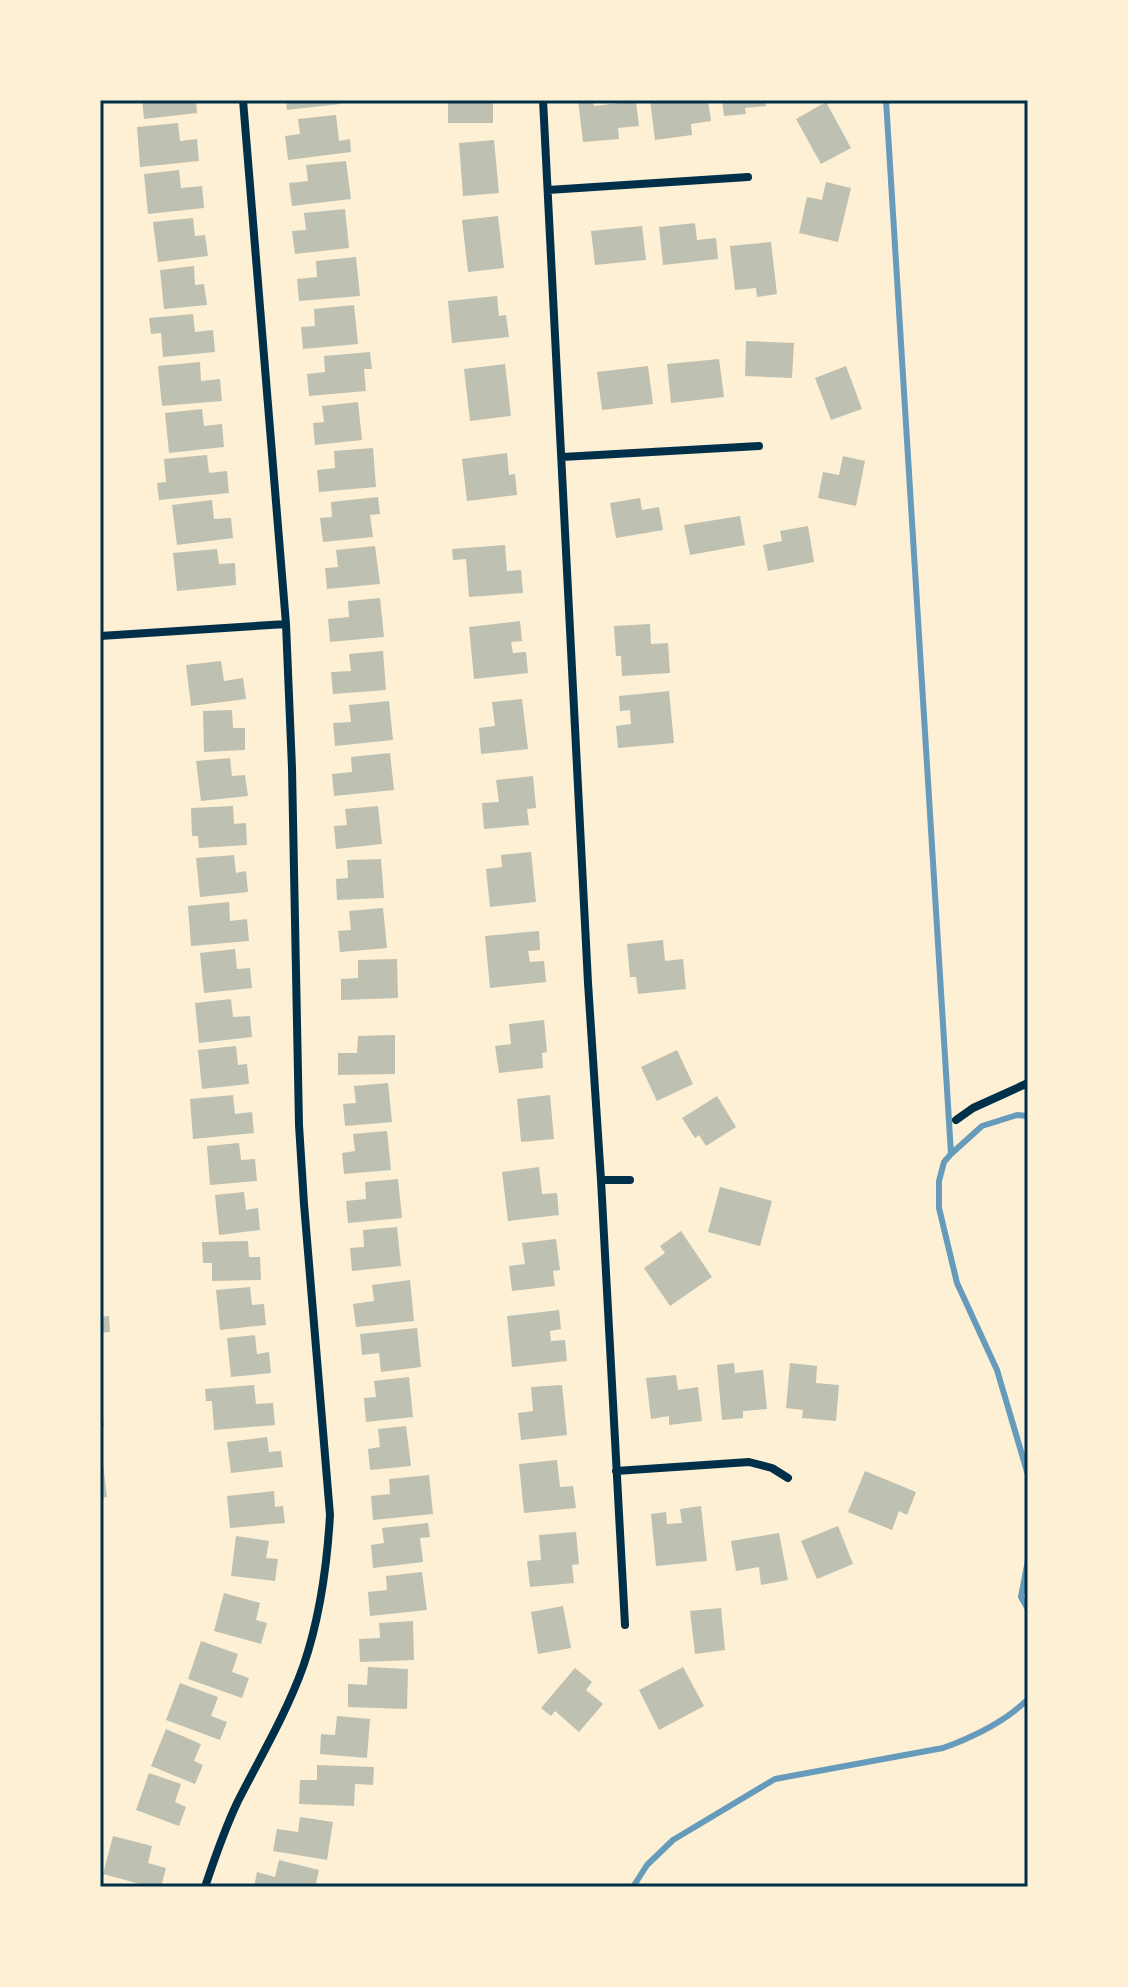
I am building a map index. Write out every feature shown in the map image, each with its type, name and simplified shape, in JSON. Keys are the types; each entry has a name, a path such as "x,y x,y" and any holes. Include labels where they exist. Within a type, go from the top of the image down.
{"street":[{"path":"205,1887 237,1803 270,1740 302,1668 314,1630 328,1555 330,1515 299,1125 293,783 286,624 243,100"},
{"path":"543,100 586,951 625,1625"},
{"path":"548,190 748,177"},
{"path":"562,457 759,446"},
{"path":"100,636 286,624"},
{"path":"956,1120 973,1108 1028,1083"},
{"path":"601,1180 630,1180"},
{"path":"616,1471 749,1462 772,1468 788,1478"}],"building":[{"path":"142,100 196,100 197,113 144,119"},
{"path":"286,100 340,100 340,104 287,110"},
{"path":"448,100 493,100 493,123 448,123"},
{"path":"578,100 593,100 594,106 636,101 639,126 618,128 619,139 583,142"},
{"path":"650,100 708,100 711,121 691,124 692,135 655,140"},
{"path":"722,100 765,100 766,106 745,108 746,114 724,116"},
{"path":"826,102 851,148 821,164 796,119"},
{"path":"336,115 339,141 350,139 351,152 288,160 285,136 300,134 298,119"},
{"path":"178,123 180,141 197,139 199,161 140,167 137,127"},
{"path":"494,140 499,193 463,196 459,143"},
{"path":"346,161 351,199 292,206 289,183 308,181 306,165"},
{"path":"179,170 181,188 202,186 204,208 148,214 144,174"},
{"path":"826,182 851,188 838,242 799,233 807,197 822,200"},
{"path":"345,209 349,248 295,254 292,231 306,230 304,213"},
{"path":"498,216 504,268 468,272 462,220"},
{"path":"193,218 195,236 205,235 208,256 158,262 153,222"},
{"path":"695,223 697,240 716,238 718,259 663,265 659,227"},
{"path":"642,226 646,260 595,265 591,231"},
{"path":"771,242 777,294 757,297 756,288 735,290 730,246"},
{"path":"356,257 360,296 299,301 297,279 317,277 316,261"},
{"path":"194,266 195,285 204,284 207,305 164,309 160,270"},
{"path":"497,296 499,316 506,315 509,337 452,343 448,301"},
{"path":"354,305 358,344 303,349 301,327 315,326 314,309"},
{"path":"193,314 195,332 213,330 215,352 163,357 161,333 151,334 149,318"},
{"path":"746,341 794,343 792,378 745,376"},
{"path":"370,352 372,369 364,369 366,391 309,396 307,374 325,372 324,356"},
{"path":"719,359 724,397 671,403 667,364"},
{"path":"200,362 201,381 220,379 222,401 162,406 158,366"},
{"path":"505,364 511,416 470,421 464,369"},
{"path":"648,366 653,404 602,410 597,372"},
{"path":"846,366 862,409 831,420 815,378"},
{"path":"358,402 362,440 315,445 313,423 324,422 322,406"},
{"path":"202,409 204,426 222,424 224,447 169,453 165,413"},
{"path":"373,448 376,487 319,492 317,470 335,468 334,451"},
{"path":"507,453 509,475 515,474 517,495 467,501 462,459"},
{"path":"207,455 209,473 227,471 229,493 159,500 157,483 166,482 164,459"},
{"path":"843,456 865,461 856,506 818,498 823,472 839,475"},
{"path":"378,497 380,514 370,515 373,537 323,542 320,518 332,517 331,502"},
{"path":"640,498 642,510 659,507 663,530 616,538 610,503"},
{"path":"212,500 214,519 231,518 233,538 177,545 172,505"},
{"path":"740,516 745,545 690,555 684,525"},
{"path":"808,526 814,562 768,571 763,545 782,541 780,531"},
{"path":"505,545 507,571 521,570 523,593 469,597 466,559 453,560 452,549"},
{"path":"375,546 380,584 327,589 325,568 338,567 336,550"},
{"path":"217,549 219,564 235,563 236,585 177,591 173,553"},
{"path":"380,598 384,637 330,642 328,619 349,617 348,601"},
{"path":"520,621 522,641 511,642 513,653 526,652 528,673 474,679 469,627"},
{"path":"650,624 651,644 668,643 670,673 622,676 621,656 616,656 614,626"},
{"path":"383,651 386,690 333,694 331,672 351,671 349,654"},
{"path":"221,661 224,681 243,678 246,699 191,706 186,665"},
{"path":"669,691 674,743 618,748 616,726 631,724 630,710 620,711 619,696"},
{"path":"522,699 528,749 481,754 479,728 495,726 492,702"},
{"path":"389,701 393,740 335,746 333,723 351,722 349,705"},
{"path":"232,710 233,728 245,728 245,750 204,752 203,711"},
{"path":"390,753 394,790 334,796 332,774 352,772 351,757"},
{"path":"230,758 232,776 245,775 248,796 201,801 196,761"},
{"path":"533,776 536,808 527,809 529,825 484,829 482,803 499,802 496,780"},
{"path":"233,806 234,824 246,823 247,845 199,848 198,836 192,836 191,808"},
{"path":"378,806 382,844 336,849 334,826 347,825 345,809"},
{"path":"531,852 536,902 490,907 486,869 502,867 501,855"},
{"path":"234,855 236,873 246,871 248,892 200,897 196,858"},
{"path":"381,859 384,898 337,900 336,879 348,878 347,860"},
{"path":"229,902 230,921 247,919 249,941 191,946 188,906"},
{"path":"383,908 387,948 340,952 338,931 351,930 349,911"},
{"path":"539,931 540,950 528,951 530,962 544,961 546,982 490,988 485,936"},
{"path":"663,940 665,961 683,959 686,989 638,994 636,977 630,977 627,944"},
{"path":"235,949 237,969 250,968 252,988 204,993 200,953"},
{"path":"397,959 398,998 341,1000 341,979 358,978 358,960"},
{"path":"231,999 233,1017 250,1016 252,1037 199,1043 195,1003"},
{"path":"544,1020 547,1052 542,1053 543,1068 499,1073 495,1046 511,1044 509,1024"},
{"path":"395,1035 395,1074 338,1075 338,1053 357,1053 358,1036"},
{"path":"236,1046 238,1065 247,1064 249,1084 202,1089 198,1050"},
{"path":"677,1050 693,1084 657,1101 641,1067"},
{"path":"388,1083 392,1122 345,1126 343,1104 356,1103 354,1086"},
{"path":"233,1095 235,1114 252,1112 254,1133 193,1139 190,1099"},
{"path":"550,1095 554,1139 521,1142 517,1099"},
{"path":"717,1096 736,1127 706,1146 699,1135 695,1138 682,1118"},
{"path":"387,1131 391,1170 344,1174 342,1153 355,1151 353,1134"},
{"path":"239,1143 241,1160 255,1159 257,1181 210,1185 207,1146"},
{"path":"539,1167 542,1194 557,1193 559,1215 508,1221 502,1172"},
{"path":"398,1179 402,1218 348,1223 346,1201 366,1199 365,1182"},
{"path":"720,1187 772,1201 760,1246 708,1232"},
{"path":"244,1192 246,1210 258,1208 260,1230 219,1235 215,1195"},
{"path":"397,1227 401,1266 352,1271 350,1248 364,1247 363,1230"},
{"path":"681,1231 712,1277 670,1306 644,1268 665,1253 660,1246"},
{"path":"556,1239 560,1270 553,1271 555,1286 512,1291 509,1266 525,1264 522,1243"},
{"path":"248,1241 249,1257 260,1257 261,1280 212,1281 212,1263 203,1263 202,1242"},
{"path":"410,1280 414,1321 356,1327 353,1304 374,1301 372,1285"},
{"path":"250,1287 252,1305 264,1304 266,1325 220,1330 216,1290"},
{"path":"559,1310 561,1329 550,1331 551,1341 565,1340 567,1361 512,1367 507,1316"},
{"path":"109,1316 110,1332 100,1333 100,1317"},
{"path":"417,1328 421,1367 381,1372 379,1353 362,1355 360,1334"},
{"path":"255,1335 257,1354 269,1352 271,1373 231,1377 227,1338"},
{"path":"734,1363 735,1373 763,1370 767,1409 743,1411 743,1418 722,1420 717,1365"},
{"path":"790,1363 817,1366 816,1383 839,1385 836,1421 802,1418 803,1410 786,1408"},
{"path":"676,1375 678,1390 698,1387 702,1421 669,1425 669,1416 651,1419 646,1378"},
{"path":"409,1377 413,1417 366,1422 364,1398 376,1397 374,1381"},
{"path":"254,1385 256,1404 273,1403 275,1425 214,1430 212,1401 206,1401 205,1389"},
{"path":"562,1385 567,1435 521,1440 518,1413 533,1411 531,1387"},
{"path":"100,1405 104,1426 100,1427"},
{"path":"406,1426 411,1466 370,1470 368,1449 380,1447 378,1429"},
{"path":"267,1437 269,1452 281,1451 283,1467 231,1473 227,1442"},
{"path":"100,1455 107,1497 100,1498"},
{"path":"557,1460 560,1487 573,1486 576,1508 524,1513 519,1464"},
{"path":"865,1471 916,1492 907,1515 899,1511 892,1530 848,1512"},
{"path":"429,1475 433,1514 373,1520 371,1496 390,1494 389,1479"},
{"path":"274,1491 275,1507 283,1506 285,1523 230,1528 227,1496"},
{"path":"701,1506 707,1561 656,1566 651,1514 666,1512 667,1524 682,1523 680,1509"},
{"path":"428,1523 430,1537 420,1538 423,1562 373,1568 371,1545 384,1543 382,1528"},
{"path":"838,1526 853,1564 817,1579 801,1541"},
{"path":"576,1532 579,1564 572,1565 574,1583 530,1587 527,1561 541,1560 539,1535"},
{"path":"779,1533 788,1580 761,1585 759,1567 736,1571 731,1541"},
{"path":"236,1536 269,1541 266,1558 278,1559 275,1581 231,1576"},
{"path":"422,1572 427,1610 370,1616 368,1592 387,1590 386,1576"},
{"path":"224,1593 260,1603 256,1620 267,1623 261,1644 214,1631"},
{"path":"563,1606 571,1648 538,1654 531,1612"},
{"path":"721,1608 725,1650 695,1654 690,1611"},
{"path":"413,1621 414,1660 360,1662 359,1639 380,1638 379,1623"},
{"path":"201,1641 238,1654 232,1672 249,1678 242,1698 188,1679"},
{"path":"368,1667 408,1669 407,1709 348,1707 348,1684 367,1685"},
{"path":"683,1667 704,1706 659,1730 639,1690"},
{"path":"575,1668 592,1682 586,1690 603,1704 579,1732 555,1711 551,1716 541,1708"},
{"path":"180,1683 218,1697 211,1716 227,1722 220,1740 166,1720"},
{"path":"337,1716 370,1719 367,1758 320,1754 321,1734 335,1735"},
{"path":"166,1729 201,1744 194,1761 203,1765 195,1784 151,1766"},
{"path":"317,1765 374,1767 373,1785 355,1784 354,1806 299,1804 300,1780 317,1780"},
{"path":"149,1773 181,1784 175,1802 186,1807 179,1826 136,1810"},
{"path":"300,1817 333,1822 327,1860 273,1851 277,1829 298,1832"},
{"path":"113,1836 152,1846 148,1863 166,1868 161,1887 103,1874"},
{"path":"279,1860 319,1870 315,1887 254,1887 257,1872 275,1877"}],"waterway":[{"path":"886,100 951,1154"},
{"path":"1028,1116 1017,1115 982,1126 944,1162 939,1181 939,1208 957,1283 997,1370 1028,1475"},
{"path":"1028,1560 1021,1597 1028,1609"},
{"path":"633,1887 647,1865 673,1840 775,1779 943,1748 988,1728 1028,1699"}]}
